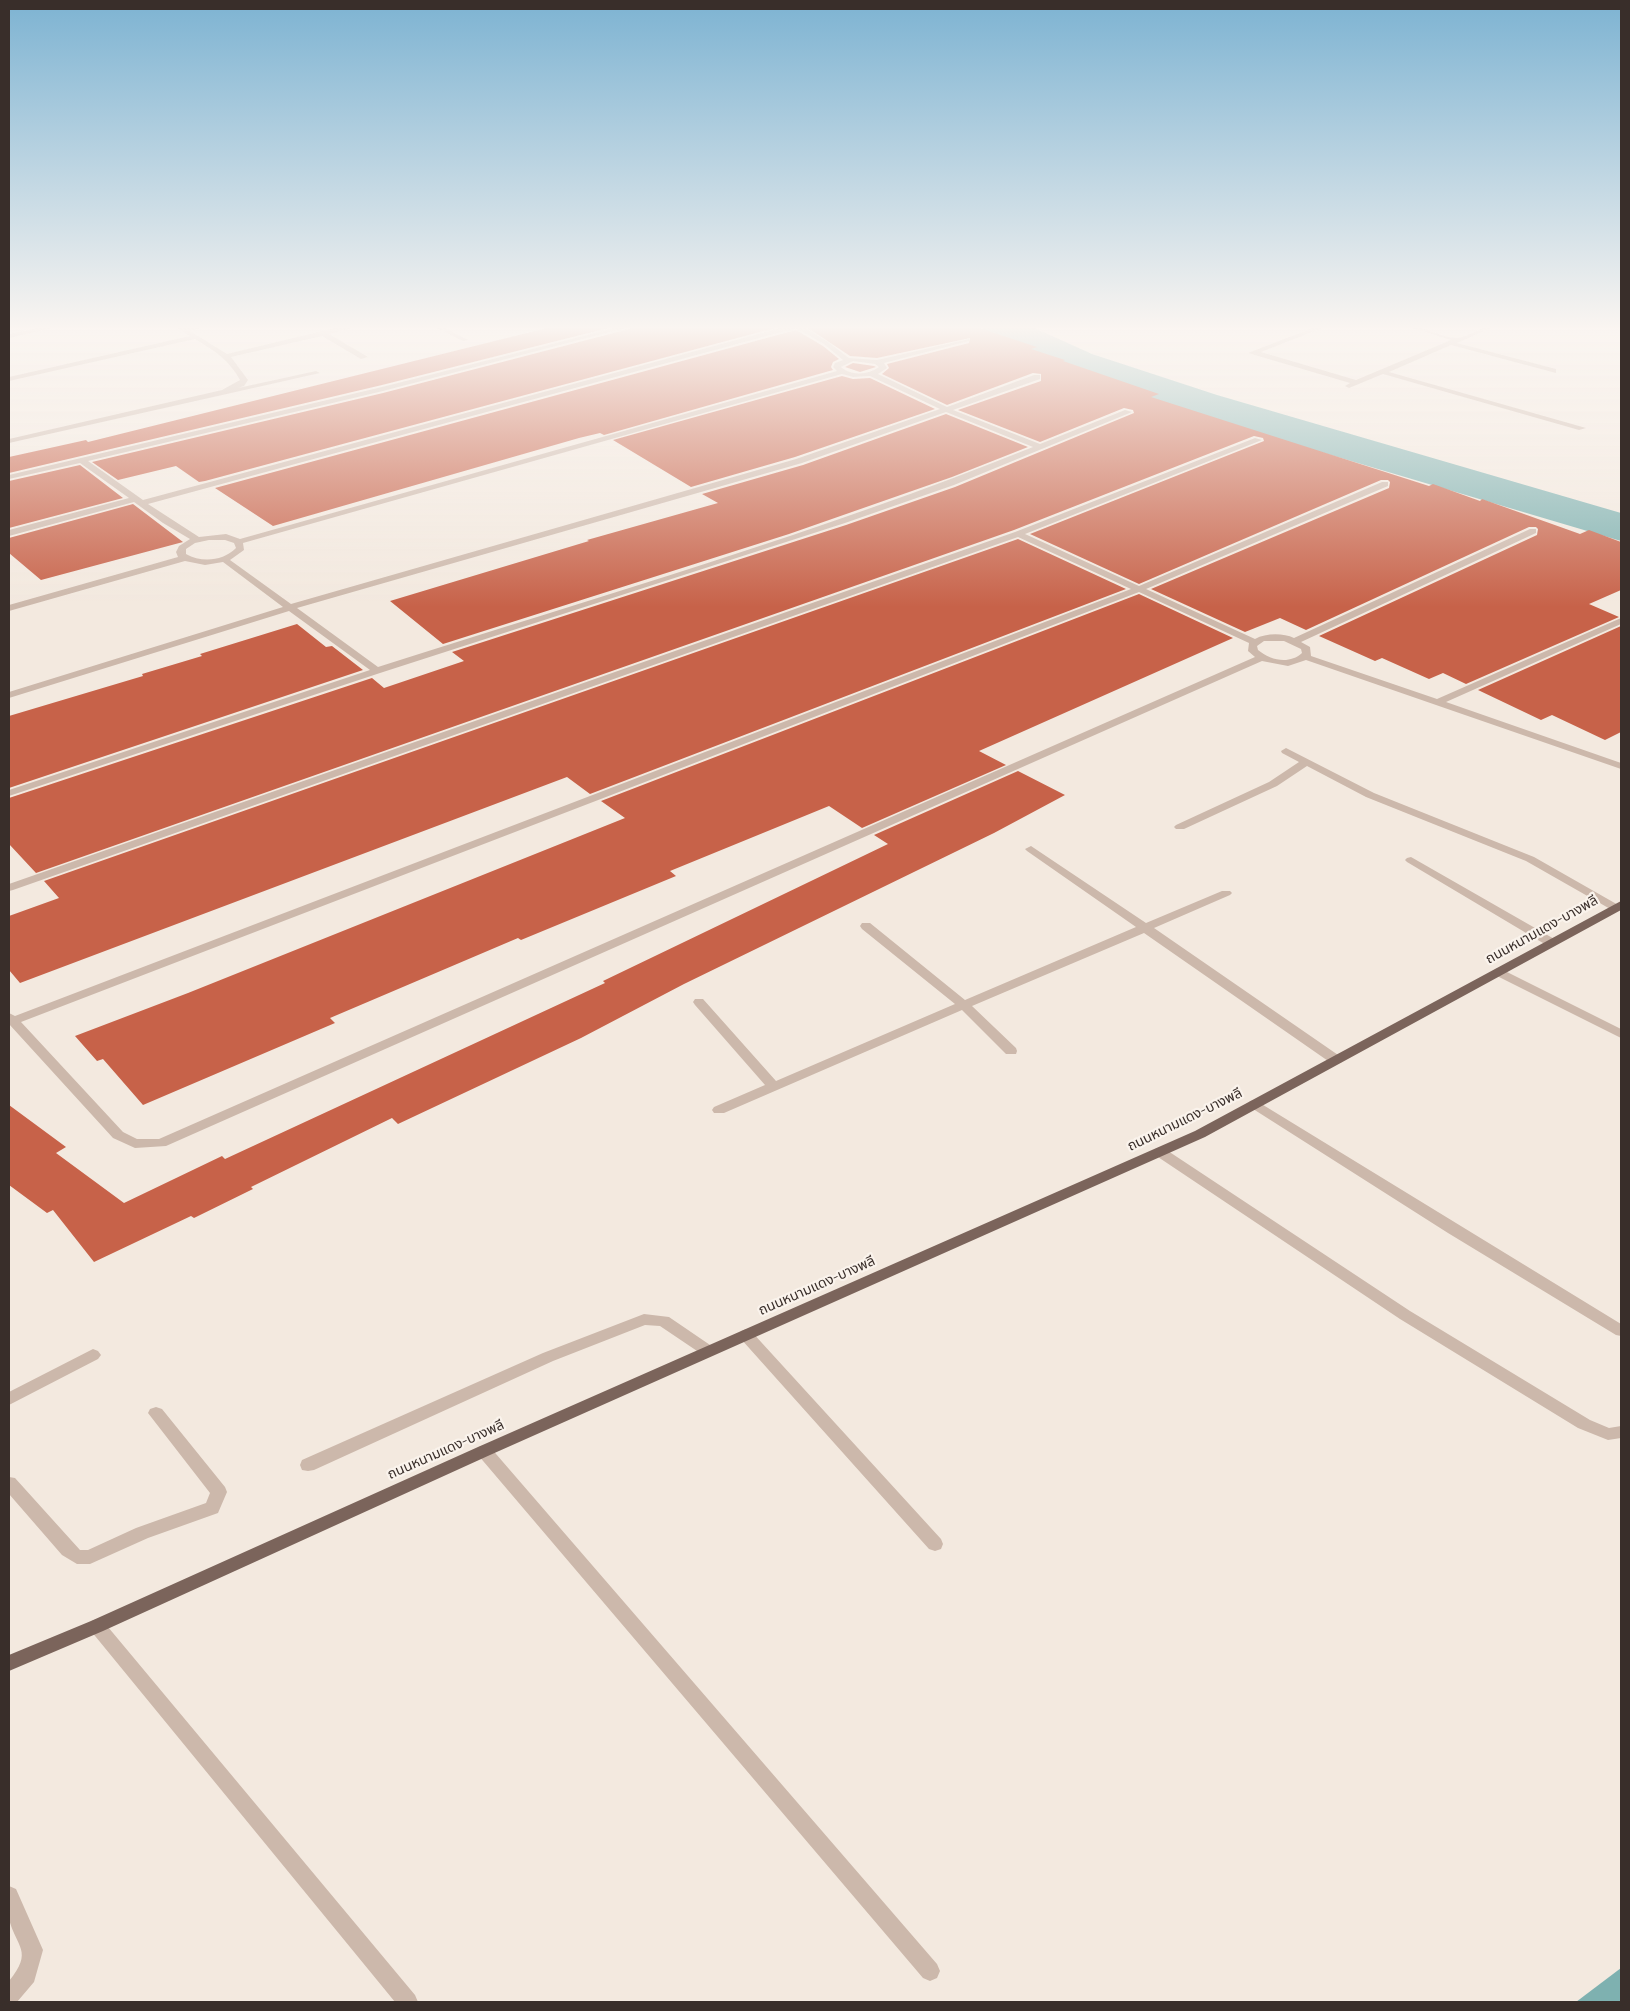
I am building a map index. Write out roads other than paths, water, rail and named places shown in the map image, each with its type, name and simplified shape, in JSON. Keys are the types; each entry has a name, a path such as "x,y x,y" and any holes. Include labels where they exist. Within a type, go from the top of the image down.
{"main road":[{"name":"ถนนหนามแดง-บางพลี","path":"9,1663 98,1626 484,1451 1200,1134 1619,907"}],"street":[{"path":"9,442 104,420"},
{"path":"9,477 252,420"},
{"path":"9,533 138,501 443,420"},
{"path":"185,558 180,552 182,548 198,540 226,537 240,542 673,420"},
{"path":"9,696 291,607 799,461 918,420"},
{"path":"970,420 1040,447"},
{"path":"9,792 376,671 842,521 951,482 1108,420"},
{"path":"1553,420 1582,428"},
{"path":"9,888 1018,534 1258,440"},
{"path":"82,460 138,501 198,540"},
{"path":"1261,658 161,1143 135,1144 118,1135 11,1019 1139,589 1385,484"},
{"path":"1294,641 1533,531"},
{"path":"1018,534 1255,642 1268,638 1294,641 1305,647 1307,651 1305,657"},
{"path":"9,608 185,558 203,562 224,559 242,548 240,542"},
{"path":"224,559 376,671"},
{"path":"1437,703 1621,621"},
{"path":"1255,642 1252,645 1253,651 1261,658 1294,662 1305,657 1621,766"},
{"path":"1286,751 1370,795 1530,858 1619,907"},
{"path":"1180,827 1273,784 1307,762"},
{"path":"1031,849 1336,1060"},
{"path":"1410,860 1552,943"},
{"path":"719,1110 1226,893"},
{"path":"866,926 964,1005 1011,1051"},
{"path":"1500,972 1621,1034"},
{"path":"699,1002 773,1086"},
{"path":"1256,1104 1445,1224 1621,1332"},
{"path":"1160,1152 1405,1315 1584,1424 1608,1434 1621,1432"},
{"path":"308,1465 548,1357 612,1330 644,1319 664,1321 708,1351"},
{"path":"746,1335 935,1544"},
{"path":"9,1399 93,1355"},
{"path":"9,1483 68,1550 77,1557 90,1557 142,1533 212,1508 219,1492 156,1413"},
{"path":"484,1451 930,1971"},
{"path":"98,1626 408,2002"},
{"path":"9,1896 33,1950 27,1974 11,1998"}],"water":[{"path":"1621,1968 1621,2002 1576,2002"}],"waterway":[{"path":"1257,420 1621,527"}]}
